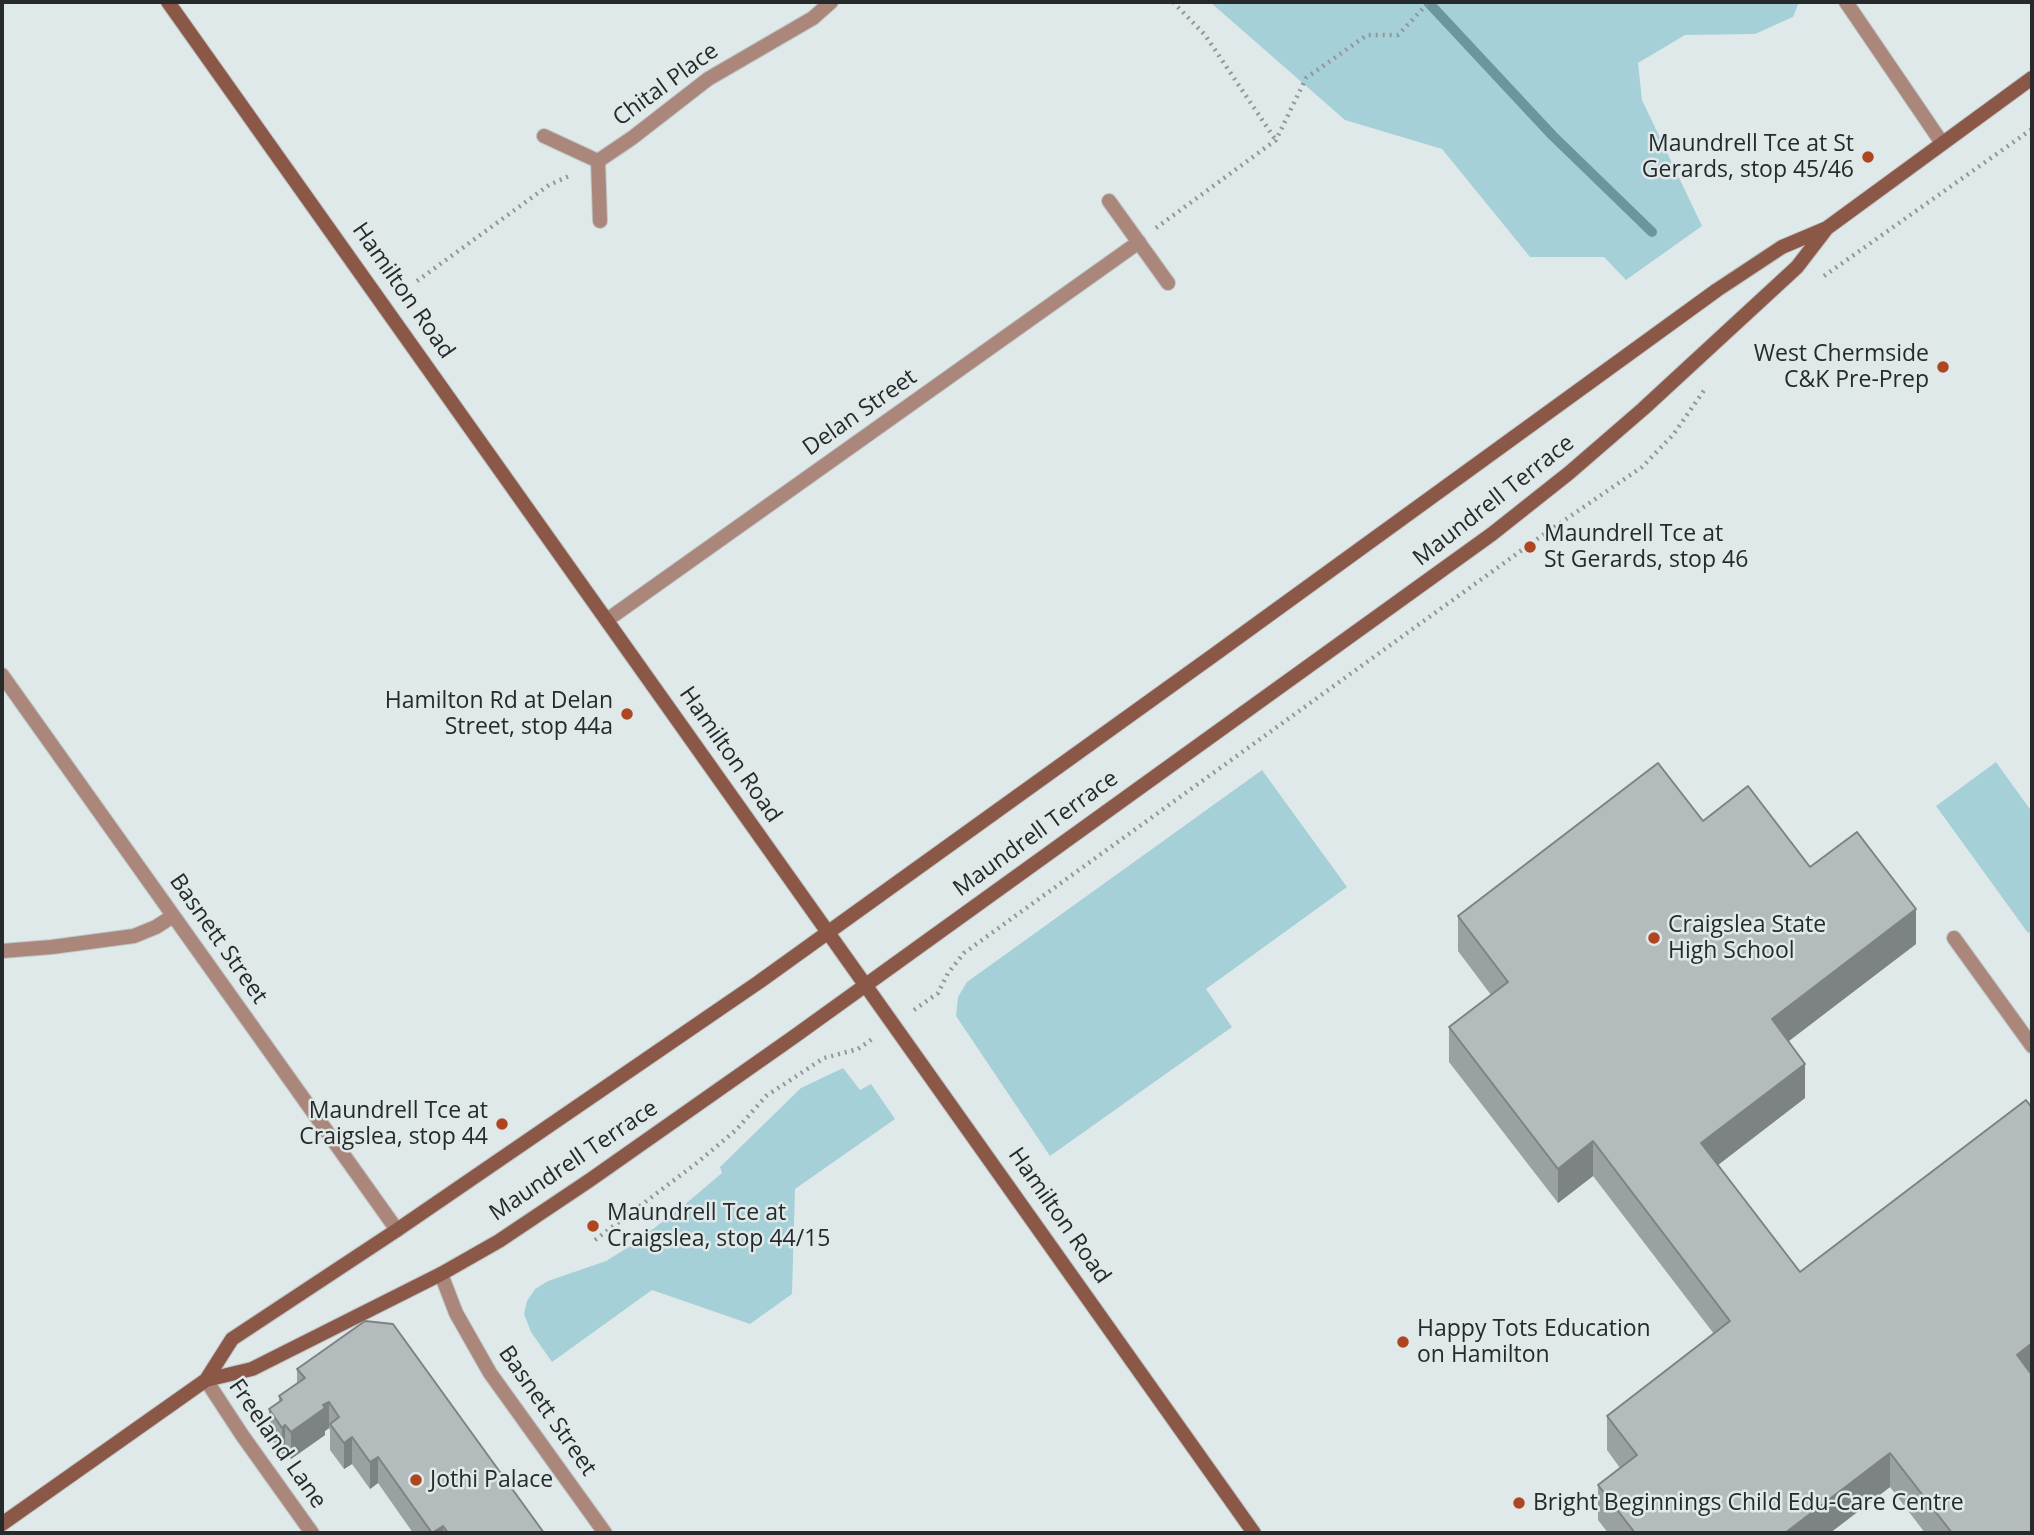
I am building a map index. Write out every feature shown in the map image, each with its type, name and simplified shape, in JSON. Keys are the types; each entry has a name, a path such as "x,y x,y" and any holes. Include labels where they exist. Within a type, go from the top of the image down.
{"main road":[{"name":"Hamilton Road","path":"170,3 1254,1533"},
{"name":"Maundrell Terrace","path":"206,1380 232,1339 397,1230 759,982 1717,290 1782,247 1826,228 2032,78"},
{"name":"Maundrell Terrace","path":"2,1524 206,1380 252,1368 441,1274 499,1241 590,1180 866,984 1492,534 1569,473 1643,409 1797,267 1826,228"}],"street":[{"name":"Chital Place","path":"598,161 708,79 813,18 831,2"},
{"path":"1846,2 1942,143"},
{"path":"544,136 598,161 600,221"},
{"path":"1109,201 1168,283"},
{"name":"Delan Street","path":"607,620 1139,242"},
{"name":"Basnett Street","path":"2,675 397,1230"},
{"path":"2,951 134,936 173,916"},
{"path":"1954,938 2032,1046"},
{"name":"Basnett Street","path":"441,1274 456,1313 491,1373 605,1533"},
{"name":"Freeland Lane","path":"206,1380 312,1533"}],"path":[{"path":"1173,2 1205,35 1276,140"},
{"path":"1139,242 1165,220 1276,140 1306,78 1367,35 1398,36 1429,2"},
{"path":"417,281 549,185 598,161"},
{"path":"594,1240 698,1162 736,1130 766,1096 824,1058 858,1049"}],"shaded area":[{"path":"1210,2 1799,2 1793,17 1755,34 1685,35 1638,63 1642,100 1702,226 1626,280 1604,257 1530,257 1442,149 1345,120"},
{"path":"1996,762 2032,812 2032,930 2028,933 1936,806"},
{"path":"1262,770 1347,887 1206,989 1232,1027 1050,1156 956,1016 958,997 967,982"},
{"path":"843,1068 860,1090 871,1084 895,1119 795,1189 792,1294 750,1324 652,1290 552,1362 531,1332 524,1314 527,1301 535,1289 548,1281 606,1261 632,1245 722,1173 720,1167 801,1088"}],"building":[{"path":"1658,763 1703,821 1748,786 1810,867 1857,832 1916,909 1772,1019 1805,1064 1701,1143 1800,1272 2026,1100 2032,1108 2032,1343 2017,1355 2032,1375 2032,1533 1952,1533 1890,1453 1785,1533 1635,1533 1598,1485 1637,1455 1607,1416 1730,1321 1593,1141 1558,1169 1449,1027 1508,982 1458,916"},
{"path":"365,1321 393,1324 544,1533 448,1533 443,1526 432,1533 378,1457 370,1462 352,1437 344,1443 330,1424 339,1417 329,1402 323,1405 325,1408 291,1432 285,1425 282,1428 269,1409 282,1400 279,1396 305,1378 297,1369"}],"waterway":[{"path":"1428,2 1552,135 1652,232"}],"place":[{"name":"Maundrell Tce at St Gerards, stop 45/46","path":"1868,157"},
{"name":"West Chermside C&K Pre-Prep","path":"1943,367"},
{"name":"Maundrell Tce at St Gerards, stop 46","path":"1530,547"},
{"name":"Hamilton Rd at Delan Street, stop 44a","path":"627,714"},
{"name":"Craigslea State High School","path":"1654,938"},
{"name":"Maundrell Tce at Craigslea, stop 44","path":"502,1124"},
{"name":"Maundrell Tce at Craigslea, stop 44/15","path":"593,1226"},
{"name":"Happy Tots Education on Hamilton","path":"1403,1342"},
{"name":"Jothi Palace","path":"416,1480"},
{"name":"Bright Beginnings Child Edu-Care Centre","path":"1519,1503"}]}
